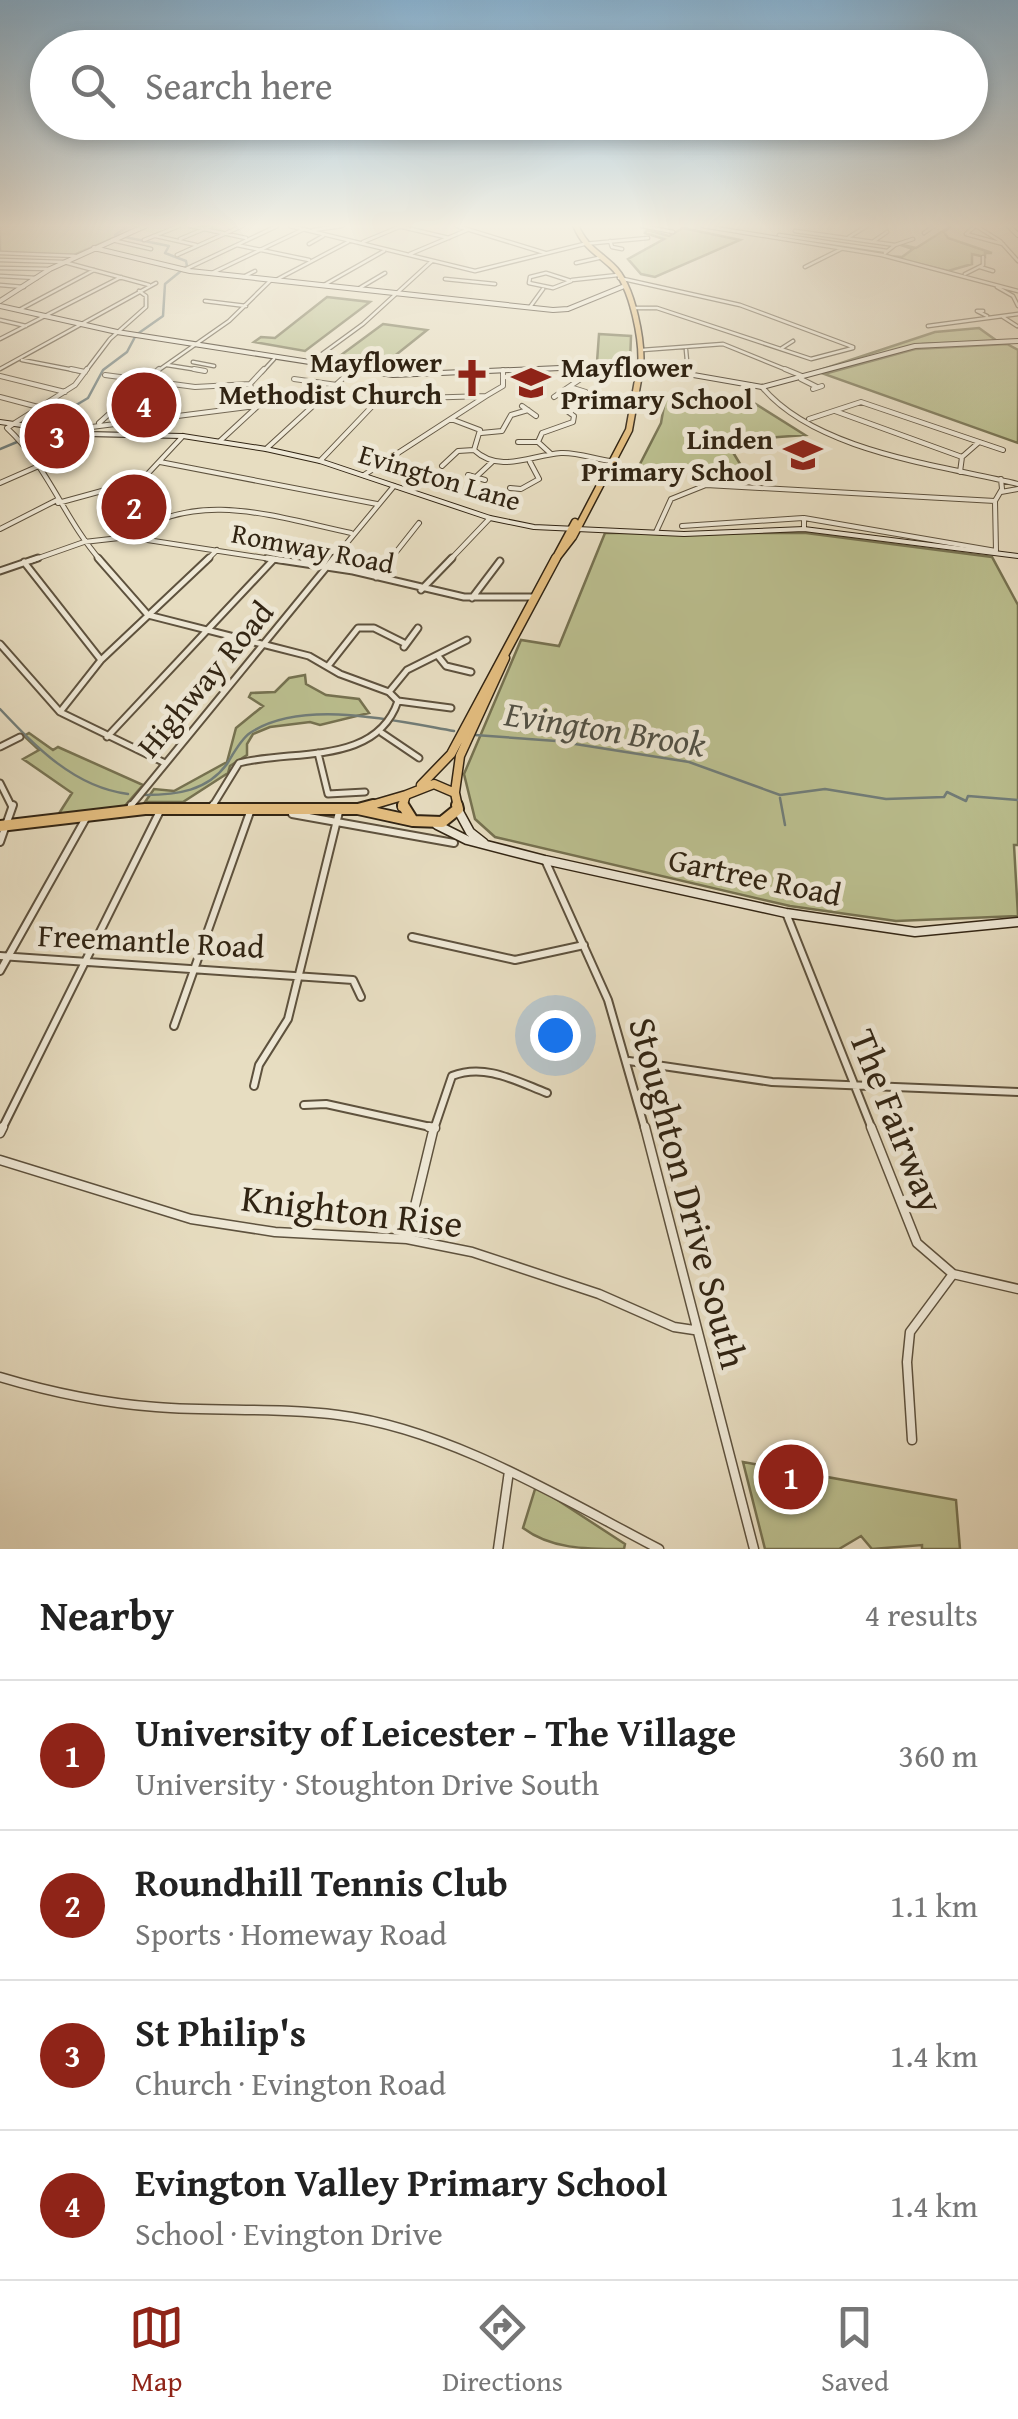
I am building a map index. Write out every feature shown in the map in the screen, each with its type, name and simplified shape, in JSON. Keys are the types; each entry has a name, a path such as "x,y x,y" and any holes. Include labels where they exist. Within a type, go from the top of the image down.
{"highway":[{"path":"507,650 500,676 460,756 455,793 458,809 437,832 413,821 402,807 406,795 450,754 556,558 633,422 642,350 628,298"},
{"path":"421,785 444,786 455,793"},
{"name":"Gartree Road","path":"3,826 161,808 338,814 406,795"},
{"name":"Gartree Road","path":"358,809 413,821"}],"street":[{"path":"19,310 41,298"},
{"path":"0,336 81,298"},
{"path":"0,369 84,326 128,298"},
{"path":"146,298 146,307 117,332 87,373 66,392 7,428 21,438 41,465 58,502 84,542 148,615 328,666 389,692 398,701 451,708"},
{"path":"97,425 164,364 196,345 254,298"},
{"path":"308,364 389,298"},
{"path":"447,298 564,310 586,298"},
{"path":"530,307 536,298"},
{"path":"632,308 658,308 817,360 852,349 812,328 715,298"},
{"path":"0,301 19,310 117,332 352,371 413,375 584,367 688,374 762,387 915,346 1018,341"},
{"path":"205,301 246,306"},
{"path":"983,311 977,311 990,318"},
{"path":"928,326 1018,314"},
{"path":"946,316 954,323"},
{"path":"1001,316 1017,326"},
{"path":"0,320 28,326"},
{"path":"779,350 794,341"},
{"path":"642,350 686,350 723,344 818,388"},
{"path":"686,350 688,374"},
{"path":"105,375 195,387 250,384 274,359"},
{"path":"19,360 87,373"},
{"path":"192,369 196,363 214,366"},
{"path":"164,364 205,371"},
{"path":"554,396 582,378 584,367"},
{"path":"364,475 503,386 502,370"},
{"path":"266,448 352,371"},
{"path":"0,376 66,392"},
{"path":"294,379 336,384"},
{"path":"250,384 258,404"},
{"path":"570,387 586,392"},
{"path":"762,387 806,420 864,448 1018,486"},
{"path":"68,430 258,404 486,396"},
{"path":"0,397 42,408"},
{"path":"320,460 380,398"},
{"path":"806,420 850,403 866,403 1003,450"},
{"path":"220,442 258,404"},
{"path":"522,406 536,416"},
{"path":"538,442 542,434 561,430 573,422 570,412 563,408"},
{"path":"570,412 581,409"},
{"path":"451,419 481,432 502,431 511,416 528,410"},
{"path":"835,411 962,457"},
{"name":"Evington Lane","path":"0,422 85,434 183,436 266,448 320,460 490,518 574,529 656,532 804,529 1018,556"},
{"path":"474,450 481,432"},
{"path":"0,483 41,465 85,434"},
{"path":"0,530 58,502 131,484 160,462 183,436"},
{"path":"518,442 538,442 551,454"},
{"path":"960,472 962,457 979,442"},
{"path":"442,466 458,450 474,450 492,462 530,462 551,454 610,461"},
{"path":"160,462 377,504"},
{"path":"476,476 492,462"},
{"path":"510,488 521,489 539,479 530,462"},
{"path":"468,476 484,480"},
{"path":"682,526 804,518 988,550 998,546 995,501 1001,492 1001,480"},
{"path":"656,532 671,498 706,485 995,501"},
{"name":"Highway Road","path":"130,810 165,763 266,646 324,567 394,486"},
{"path":"1001,492 1018,486"},
{"path":"128,537 154,520 207,510 257,512 352,534"},
{"path":"422,590 490,518"},
{"path":"804,518 804,529"},
{"path":"376,578 419,523"},
{"name":"Romway Road","path":"0,570 84,542 128,537 324,567 472,598 535,598"},
{"path":"60,712 100,660 218,550"},
{"path":"472,598 503,562 492,559"},
{"path":"107,736 274,560"},
{"path":"24,562 100,660"},
{"path":"328,666 358,628 374,628 405,646 418,628"},
{"path":"389,692 408,670 467,640"},
{"path":"0,644 60,712 165,763"},
{"path":"438,656 446,666 471,672"},
{"path":"211,808 239,763 318,752 382,733 398,701"},
{"path":"382,733 419,758"},
{"path":"0,748 20,737"},
{"path":"318,752 328,794 365,792"},
{"path":"0,783 12,797 0,842"},
{"path":"0,1134 161,808"},
{"path":"174,1026 251,809"},
{"path":"458,809 470,832 485,844"},
{"name":"Gartree Road","path":"292,814 338,814 437,832 786,913 916,932 1018,922"},
{"path":"254,1086 260,1065 288,1019 338,814"},
{"path":"0,971 4,957 87,816"},
{"name":"Gartree Road","path":"437,832 454,843"},
{"name":"Stoughton Drive South","path":"545,860 584,945 629,1061 694,1330 754,1549"},
{"name":"The Fairway","path":"786,913 917,1243 953,1274 1018,1289"},
{"path":"412,937 514,960 584,945"},
{"name":"Freemantle Road","path":"4,957 192,972 300,973 352,980 361,996"},
{"path":"629,1061 772,1082 1018,1092"},
{"path":"408,1239 445,1085 462,1071 485,1071 546,1092"},
{"path":"304,1105 326,1104 435,1128"},
{"name":"Knighton Rise","path":"0,1160 191,1219 275,1232 408,1239 536,1272 674,1327 694,1330"},
{"path":"912,1440 907,1362 910,1332 953,1274"},
{"path":"0,1377 46,1392 153,1408 340,1415 427,1440 509,1471 595,1512 659,1549"},
{"path":"498,1549 509,1471"}],"green space":[{"path":"325,298 370,302 305,351 254,342 261,337 275,338"},
{"path":"383,324 427,330 382,366 337,358"},
{"path":"979,328 997,341 922,344 802,376 935,332"},
{"path":"599,334 631,336 630,363 597,362"},
{"path":"1007,344 1018,350 1018,443 824,374 915,349"},
{"path":"698,392 754,403 805,435 726,441 742,467 639,466 661,423 665,400"},
{"path":"605,533 806,533 992,557 1018,605 1018,845 1014,845 1018,916 896,921 790,906 495,837 475,819 464,774 521,640 559,646"},
{"path":"305,675 306,684 326,695 359,699 369,713 320,725 310,722 270,727 253,734 247,744 247,755 230,766 228,773 183,802 145,802 154,789 174,791 227,762 236,728 263,706 249,697 251,693 275,692 289,678"},
{"path":"29,733 53,750 58,747 143,785 123,808 58,815 72,793 23,759 39,750 24,736"},
{"path":"743,1462 956,1500 960,1549 922,1549 922,1545 872,1549 861,1536 839,1549 765,1549"},
{"path":"536,1486 625,1544 624,1549 557,1544 523,1528"}],"waterway":[{"name":"Evington Brook","path":"46,423 88,398 103,370 127,352 136,335 163,316 164,298"},
{"name":"Evington Brook","path":"0,449 17,442"},
{"name":"Evington Brook","path":"0,709 42,751 73,774 108,790 128,794"},
{"name":"Evington Brook","path":"145,795 201,786 219,773 250,733 271,722 322,714 350,715 454,731"},
{"name":"Evington Brook","path":"475,735 556,741 689,762 780,795 825,789 886,799 944,797 947,792 966,801 968,796 1018,800"},
{"path":"780,798 785,825"}],"place":[{"name":"Mayflower Methodist Church","path":"472,378"},
{"name":"Mayflower Primary School","path":"531,383"},
{"name":"Evington Valley Primary School","path":"144,405"},
{"name":"St Philip's","path":"57,436"},
{"name":"Linden Primary School","path":"803,455"},
{"name":"Roundhill Tennis Club","path":"134,507"},
{"name":"University of Leicester - The Village","path":"791,1477"}]}
